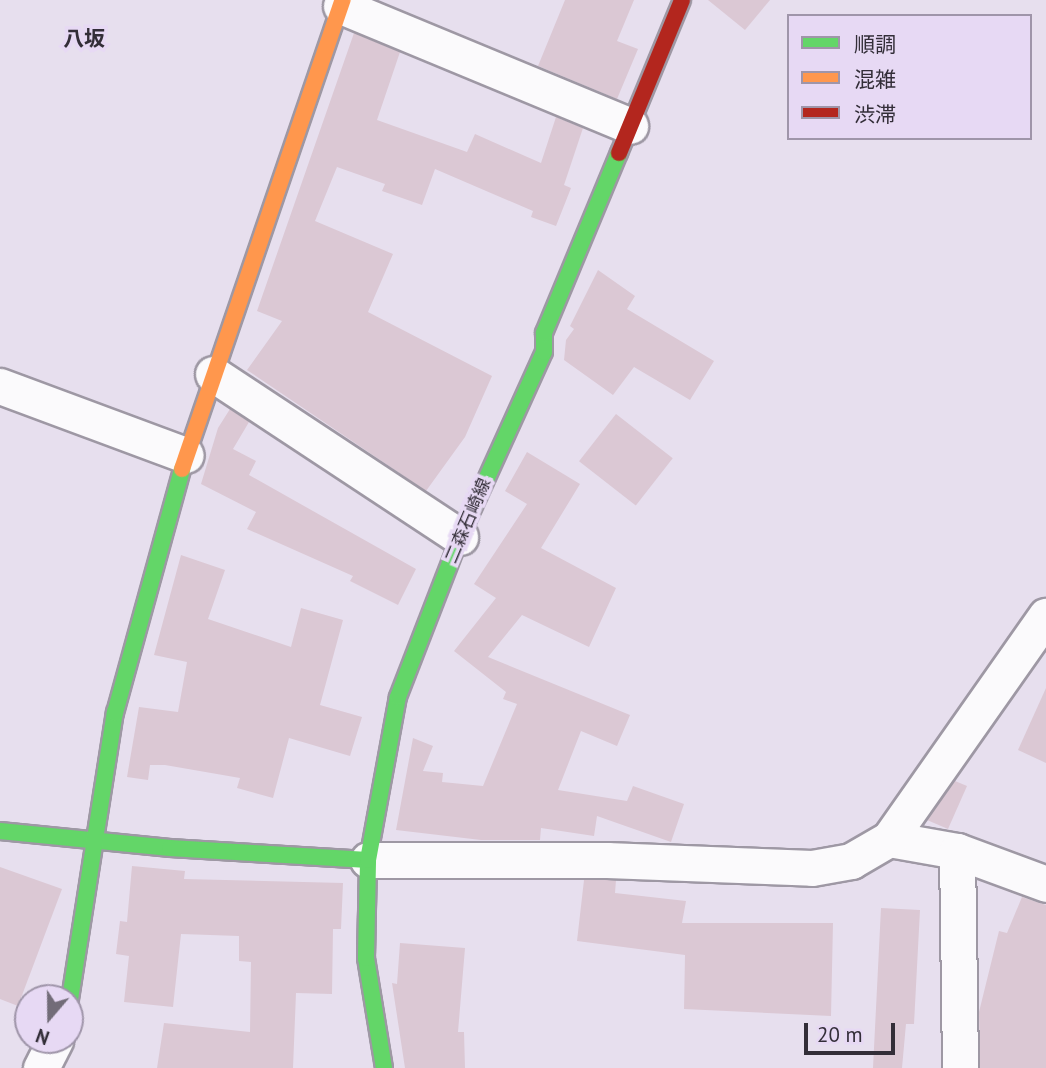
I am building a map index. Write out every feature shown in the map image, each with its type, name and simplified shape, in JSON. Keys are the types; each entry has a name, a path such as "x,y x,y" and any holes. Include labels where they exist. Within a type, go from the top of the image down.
{"street":[{"name":"二森石崎線","path":"384,1068 366,958 368,860 398,697 460,537 544,352 544,332 682,0"},
{"path":"72,984 115,713 187,456 213,374 342,3 630,126"},
{"path":"213,374 460,537"},
{"path":"0,386 187,456"},
{"path":"0,831 94,842 368,860 607,860 812,868 850,861 889,839 1046,616"},
{"path":"889,839 957,850 1046,884"},
{"path":"957,850 960,1068"}],"building":[{"path":"565,0 634,0 617,41 638,49 617,99 538,66"},
{"path":"708,0 770,0 745,30"},
{"path":"354,33 400,52 377,120 467,152 475,134 541,163 556,117 583,128 564,185 571,188 556,226 531,217 533,211 435,169 422,205 382,191 385,184 337,167 315,221 393,254 368,312 492,376 465,437 426,491 247,370 282,321 257,311"},
{"path":"598,270 635,296 627,309 714,361 690,400 634,367 613,395 564,360 566,340 574,329 570,326"},
{"path":"230,409 249,422 233,449 256,461 249,475 416,569 398,605 350,581 353,576 247,529 256,512 201,484 218,428"},
{"path":"616,414 673,458 636,506 579,461"},
{"path":"527,452 580,484 541,548 616,588 589,647 522,615 488,657 630,715 617,746 581,731 558,790 627,801 633,786 684,804 671,842 597,816 594,836 541,828 540,840 481,840 396,830 413,738 433,746 423,771 443,773 442,782 483,786 517,704 503,699 506,692 454,651 496,598 474,584 527,504 505,491"},
{"path":"181,555 225,570 208,619 291,647 301,608 343,620 320,705 362,717 350,756 289,738 273,798 237,788 240,778 165,765 150,765 148,780 127,777 139,707 178,712 187,662 154,655"},
{"path":"1046,688 1046,763 1018,750"},
{"path":"955,781 967,786 948,829 927,820"},
{"path":"132,866 185,871 184,879 343,883 341,929 333,929 332,994 296,993 293,1068 157,1068 164,1023 250,1032 251,962 239,961 239,936 181,934 173,1007 124,1002 129,956 116,954 120,921 127,922"},
{"path":"0,867 62,889 26,984 14,984 14,1004 0,999"},
{"path":"584,880 616,880 615,893 686,901 682,923 833,923 831,1016 684,1009 685,955 577,941"},
{"path":"1022,897 1046,905 1046,1068 980,1068 979,1012 999,931 1007,933"},
{"path":"881,908 920,910 914,1024 906,1024 902,1068 873,1068"},
{"path":"400,943 465,948 458,1032 464,1032 465,1068 405,1068 392,983 397,984"}],"traffic: fast":[{"path":"384,1068 366,958 368,860 398,697 460,537 544,352 544,333 619,153"},
{"path":"72,984 115,713 182,469"},
{"path":"0,831 170,848 368,860"}],"traffic: slow":[{"path":"182,469 343,0"}],"traffic: jam":[{"path":"619,153 682,0"}],"district":[{"name":"八坂","path":"84,39"}]}
